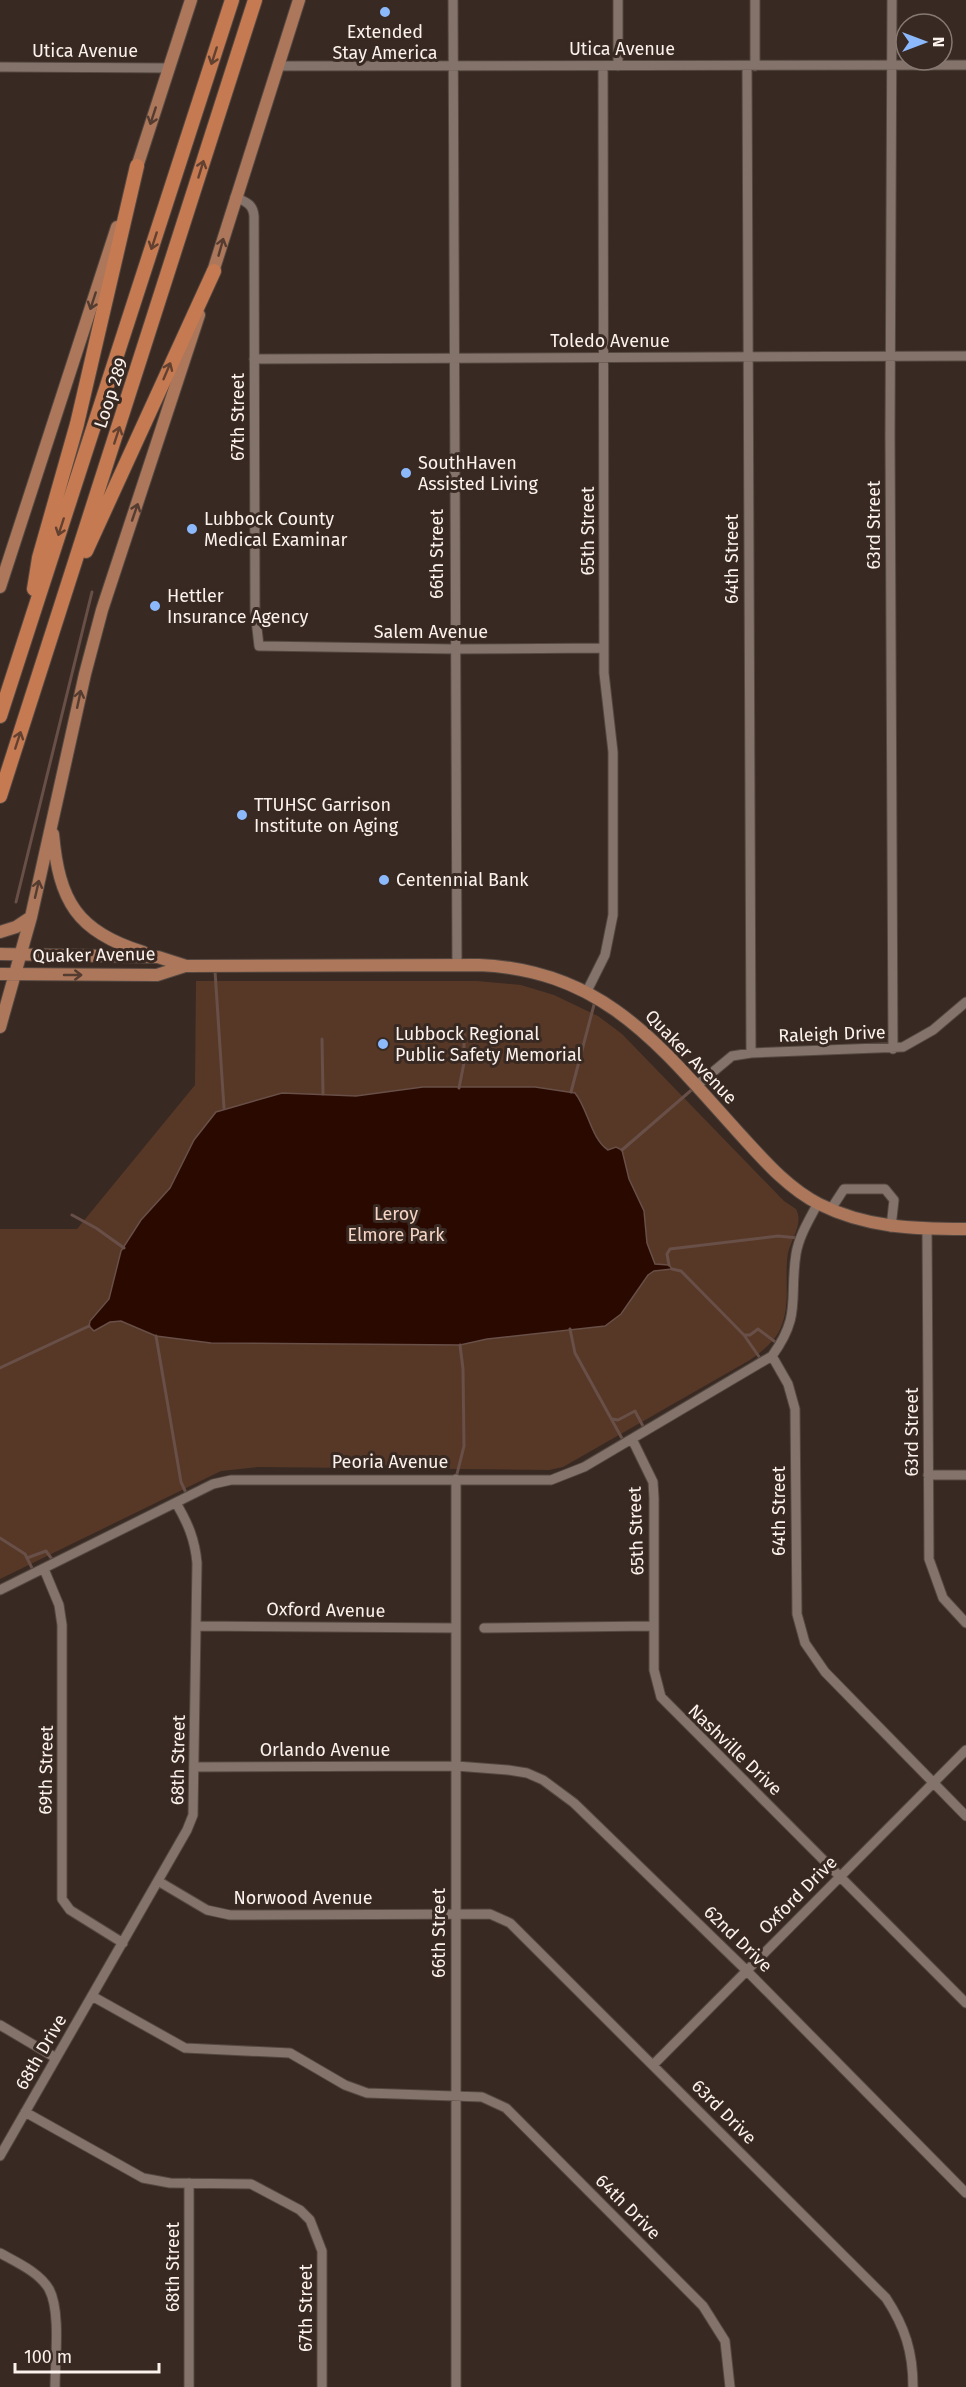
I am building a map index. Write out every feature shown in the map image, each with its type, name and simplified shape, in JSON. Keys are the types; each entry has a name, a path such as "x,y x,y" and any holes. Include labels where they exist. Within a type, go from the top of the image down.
{"highway":[{"name":"Loop 289","path":"0,716 232,0"},
{"name":"Loop 289","path":"0,796 255,0"},
{"path":"27,633 39,558 77,424 137,166"},
{"path":"65,597 214,271"}],"main road":[{"path":"0,587 191,0"},
{"path":"0,1027 31,917 102,610 214,271 235,197 298,0"},
{"path":"52,821 58,874 64,892 80,918 99,935 114,944 158,957"},
{"path":"0,932 16,927 31,917"},
{"name":"Quaker Avenue","path":"0,954 158,957 186,966"},
{"name":"Quaker Avenue","path":"0,974 156,975 186,966 457,964 522,969 587,991 619,1011 647,1033 782,1178 818,1203 847,1217 891,1227 966,1229"}],"street":[{"name":"66th Street","path":"453,0 457,964"},
{"path":"618,0 618,66"},
{"name":"64th Street","path":"751,1053 748,357 751,66 755,0"},
{"name":"63rd Street","path":"892,0 893,1049"},
{"name":"Utica Avenue","path":"277,66 966,65"},
{"name":"65th Street","path":"587,991 605,955 613,915 613,752 604,673 603,66"},
{"name":"Utica Avenue","path":"0,67 169,68"},
{"name":"67th Street","path":"235,197 253,208 255,611 259,646"},
{"name":"Toledo Avenue","path":"254,359 966,356"},
{"name":"Salem Avenue","path":"259,646 454,649 604,648"},
{"name":"Raleigh Drive","path":"696,1086 732,1056 751,1053 893,1049 916,1040 966,1002"},
{"path":"831,1209 844,1189 885,1189 894,1200 891,1227"},
{"path":"772,1356 788,1331 793,1317 797,1249 818,1203"},
{"name":"63rd Street","path":"927,1229 928,1545 932,1574 943,1598 966,1623"},
{"name":"64th Street","path":"772,1356 788,1384 795,1409 796,1589 801,1632 812,1655 825,1672 966,1816"},
{"name":"Peoria Avenue","path":"0,1590 213,1484 242,1479 561,1478 772,1356"},
{"name":"65th Street","path":"632,1439 653,1482 654,1626"},
{"path":"928,1475 966,1475"},
{"name":"66th Street","path":"456,1479 456,2387"},
{"name":"68th Street","path":"92,1996 187,1830 193,1815 196,1547 189,1524 176,1503"},
{"name":"69th Street","path":"44,1569 59,1605 62,1625 62,1899 70,1910 123,1943"},
{"name":"Oxford Avenue","path":"196,1626 456,1628"},
{"path":"484,1628 654,1626"},
{"name":"Nashville Drive","path":"654,1626 654,1670 661,1697 966,2003"},
{"name":"Oxford Drive","path":"653,2065 966,1750"},
{"name":"Orlando Avenue","path":"195,1767 456,1766"},
{"name":"62nd Drive","path":"456,1766 527,1773 564,1794 746,1971 966,2193"},
{"name":"Norwood Avenue","path":"158,1881 207,1910 230,1915 456,1914"},
{"name":"63rd Drive","path":"456,1914 490,1914 510,1923 886,2298 901,2322 910,2344 913,2387"},
{"name":"64th Drive","path":"92,1996 185,2048 290,2053 345,2085 367,2093 482,2097 506,2108 703,2306 725,2341 730,2387"},
{"name":"68th Drive","path":"0,2156 92,1996"},
{"path":"0,2025 56,2058"},
{"path":"25,2112 143,2178 157,2182 189,2183"},
{"name":"67th Street","path":"189,2183 235,2183 261,2187 300,2210 315,2231 322,2251 322,2387"},
{"name":"68th Street","path":"189,2183 189,2387"},
{"path":"0,2253 27,2268 48,2288 55,2310 55,2387"}],"green space":[{"name":"Leroy Elmore Park","path":"196,981 477,981 521,985 554,995 598,1016 622,1034 784,1201 796,1209 799,1220 788,1253 786,1309 781,1327 775,1337 768,1346 750,1360 563,1467 549,1470 258,1467 221,1471 0,1579 0,1229 77,1229 195,1085"}],"shaded area":[{"path":"423,1087 535,1087 575,1093 602,1145 608,1150 616,1147 622,1150 629,1179 644,1211 647,1243 655,1264 669,1265 672,1269 654,1271 648,1275 621,1314 605,1326 487,1339 460,1345 211,1343 156,1336 121,1321 110,1322 94,1331 89,1326 90,1321 109,1299 121,1251 141,1220 170,1188 194,1140 216,1112 282,1093 356,1096"}],"waterway":[{"path":"16,902 92,592"},
{"path":"215,971 224,1108"},
{"path":"571,1092 595,1001"},
{"path":"459,1088 464,1063 464,1034"},
{"path":"322,1039 323,1094"},
{"path":"622,1150 695,1087"},
{"path":"72,1215 96,1228 124,1248"},
{"path":"669,1265 667,1254 670,1249 778,1236 798,1238"},
{"path":"672,1269 681,1271 744,1335 762,1361"},
{"path":"0,1368 89,1326"},
{"path":"570,1329 575,1353 624,1442"},
{"path":"744,1335 750,1335 758,1329 778,1344"},
{"path":"156,1336 181,1482 187,1495"},
{"path":"456,1478 464,1446 463,1369 460,1345"},
{"path":"612,1419 618,1420 635,1411 645,1430"},
{"path":"0,1538 25,1554 34,1572"},
{"path":"27,1558 46,1551 54,1562"}],"place":[{"name":"Extended Stay America","path":"385,12"},
{"name":"SouthHaven Assisted Living","path":"406,473"},
{"name":"Lubbock County Medical Examinar","path":"192,529"},
{"name":"Hettler Insurance Agency","path":"155,606"},
{"name":"TTUHSC Garrison Institute on Aging","path":"242,815"},
{"name":"Centennial Bank","path":"384,880"},
{"name":"Lubbock Regional Public Safety Memorial","path":"383,1044"}]}
